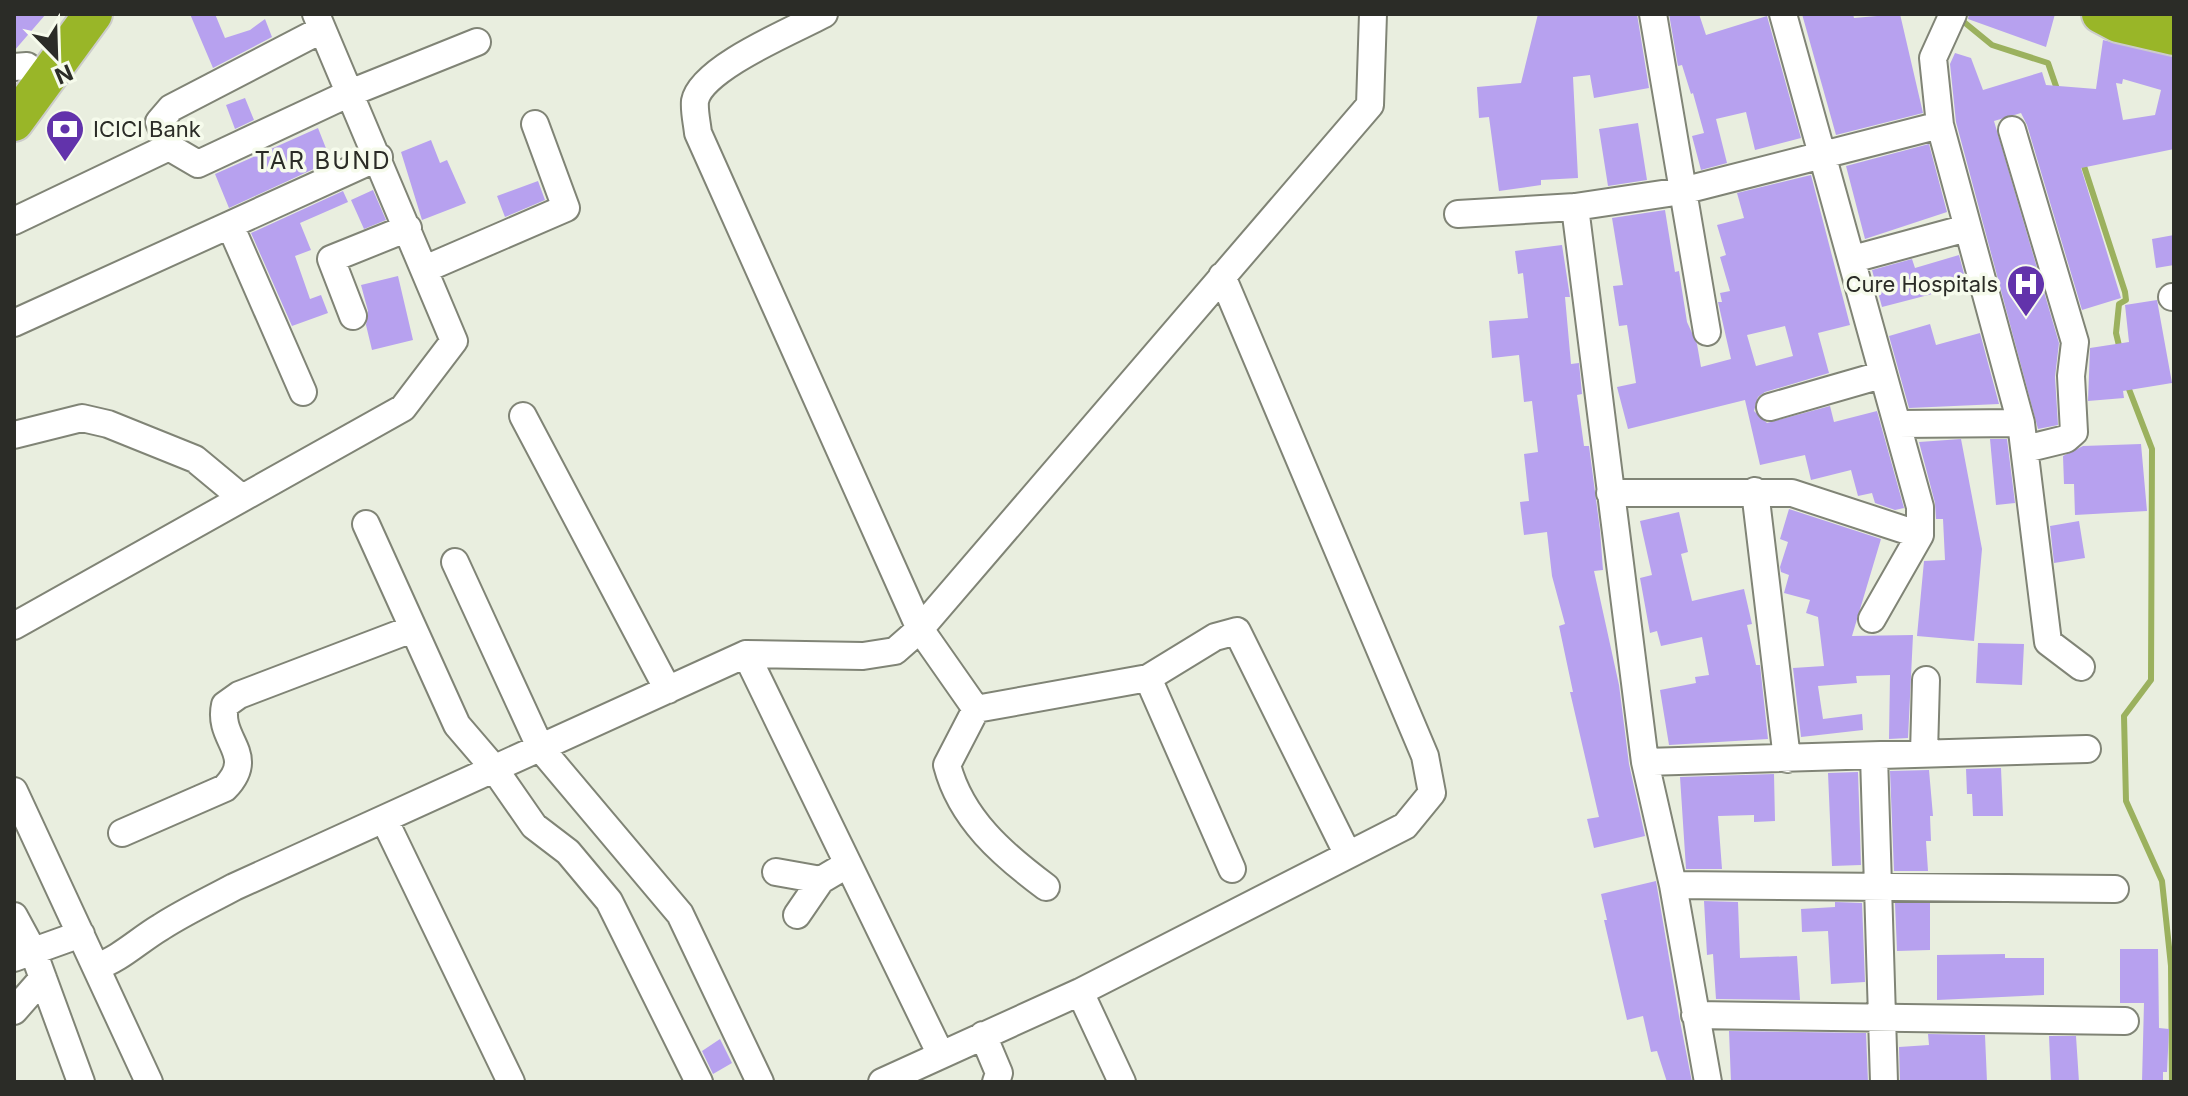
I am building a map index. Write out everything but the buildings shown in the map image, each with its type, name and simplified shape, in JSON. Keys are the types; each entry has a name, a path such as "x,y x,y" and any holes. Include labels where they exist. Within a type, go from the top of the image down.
{"highway":[{"path":"18,72 62,14"},
{"path":"14,122 93,14"},
{"path":"2101,14 2118,23 2174,36"},
{"path":"2164,14 2174,16"}],"street":[{"path":"824,14 723,68 704,84 695,100 698,133 920,629 976,709"},
{"path":"23,954 90,952 115,961 124,950 234,887 385,821 493,767 541,749 746,654 863,656 895,651 920,629 1370,105 1373,14"},
{"path":"1653,14 1707,332"},
{"path":"1783,14 1920,507 1920,535 1872,619"},
{"path":"1953,14 1933,58 1940,125 2023,436 2048,642 2081,667"},
{"path":"14,626 403,408 454,341 379,157 350,93 318,22 171,108 159,122 169,147 198,164 350,93 477,42"},
{"path":"425,269 566,208 535,124"},
{"path":"1458,214 1575,207 1682,191 1940,125"},
{"path":"1898,424 2066,439 2074,432 2071,376 2075,342 2012,130"},
{"path":"14,221 169,147"},
{"path":"14,323 379,157"},
{"path":"1575,207 1645,762 1673,885 1708,1082"},
{"path":"230,225 303,392"},
{"path":"353,316 331,259 408,228"},
{"path":"1853,259 1967,228"},
{"path":"888,1081 940,1053 1080,992 1405,826 1422,810 1432,793 1425,756 1222,276"},
{"path":"1770,407 1881,375"},
{"path":"523,416 668,690"},
{"path":"14,435 82,418 108,424 195,459 242,498"},
{"path":"1755,491 1787,759"},
{"path":"1610,493 1792,493 1920,535"},
{"path":"366,524 457,725 493,767 534,826 568,852 609,901 699,1082"},
{"path":"455,562 541,749 680,914 760,1082"},
{"path":"122,833 225,788 237,776 240,760 222,718 225,705 239,695 412,629"},
{"path":"976,709 1148,678 1215,637 1237,631 1347,853"},
{"path":"746,654 940,1053"},
{"path":"1148,678 1232,869"},
{"path":"1924,753 1926,680"},
{"path":"976,709 947,765 955,793 979,828 1018,866 1046,887"},
{"path":"1645,762 2087,749"},
{"path":"1874,756 1884,1082"},
{"path":"14,791 24,840 90,952 149,1082"},
{"path":"385,821 511,1082"},
{"path":"797,915 821,880 848,864"},
{"path":"776,872 821,880"},
{"path":"1673,885 2115,889"},
{"path":"14,916 23,954 43,978 81,1082"},
{"path":"14,1011 43,978"},
{"path":"1080,992 1122,1082"},
{"path":"1695,1015 2125,1021"},
{"path":"983,1035 999,1073 996,1082"}],"waterway":[{"path":"1959,18 1992,45 2048,63 2058,92"},
{"path":"2082,160 2125,292 2126,300 2119,304 2116,333 2120,350"},
{"path":"2127,384 2152,449 2151,680 2124,716 2126,801 2162,881 2171,966 2172,1082"}],"place":[{"name":"ICICI Bank","path":"65,163"},
{"name":"Cure Hospitals","path":"2026,318"}],"district":[{"name":"TAR BUND","path":"323,160"}]}
